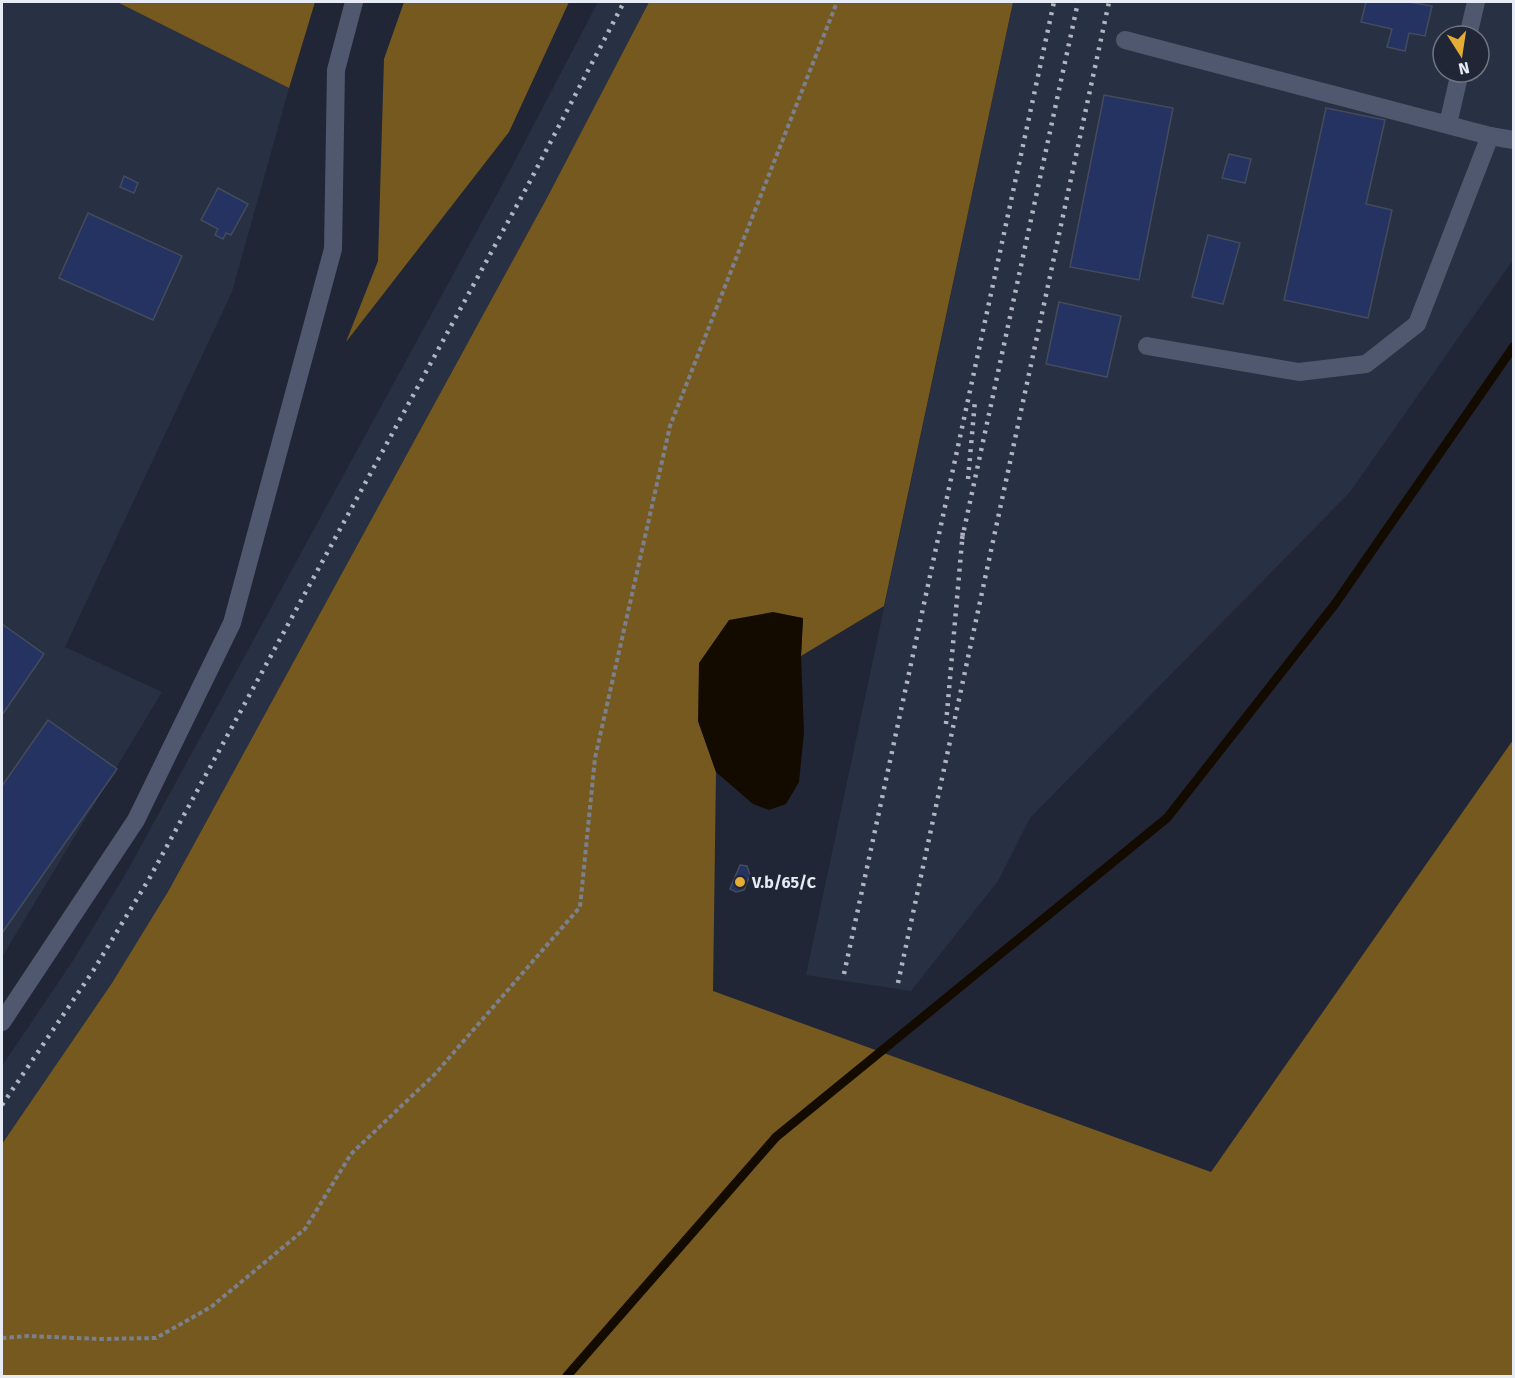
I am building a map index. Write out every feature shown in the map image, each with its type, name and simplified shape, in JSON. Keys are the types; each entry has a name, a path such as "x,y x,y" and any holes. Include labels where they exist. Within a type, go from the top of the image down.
{"street":[{"path":"2,1022 136,820 232,623 333,249 336,70 354,2"},
{"path":"1471,24 1476,2"},
{"path":"1125,40 1490,136 1514,140"},
{"path":"1448,124 1457,84"},
{"path":"1146,346 1299,372 1366,364 1417,324 1490,136"}],"path":[{"path":"2,1338 28,1336 100,1339 156,1338 211,1307 305,1229 351,1154 435,1074 580,907 595,758 670,426 837,2"}],"shaded area":[{"path":"2,2 117,2 289,88 232,292 65,647 162,692 2,957"},
{"path":"117,2 315,2 289,88"},
{"path":"404,2 569,2 509,132 346,342 378,261 384,59"},
{"path":"598,2 649,2 548,196 169,890 112,983 2,1144 2,1066 74,959 129,868 508,174"},
{"path":"649,2 1013,2 884,606 801,656 803,618 698,721 716,772 713,991 1211,1172 1513,740 1513,1376 2,1376 2,1144 112,983 169,890 548,196"},
{"path":"1013,2 1513,2 1513,260 1350,492 1030,818 998,881 911,991 806,975"},
{"path":"773,612 803,618 801,656 804,732 799,782 786,804 769,810 753,804 716,772 698,721 699,663 729,620"}],"building":[{"path":"1366,2 1409,2 1432,6 1425,36 1409,33 1405,51 1387,47 1392,29 1361,22"},
{"path":"1104,95 1173,108 1139,280 1070,267"},
{"path":"1326,108 1385,120 1366,204 1392,210 1368,318 1284,300"},
{"path":"1229,154 1251,159 1245,183 1222,178"},
{"path":"124,176 138,183 134,193 120,187"},
{"path":"218,188 248,204 231,235 226,233 223,239 215,235 218,229 201,220"},
{"path":"88,213 182,256 153,320 59,278"},
{"path":"1208,235 1240,243 1223,304 1192,297"},
{"path":"1059,302 1121,316 1107,377 1046,364"},
{"path":"2,624 44,654 2,715"},
{"path":"48,720 117,769 2,933 2,786"},
{"name":"V.b/65/C","path":"740,865 747,866 750,875 744,890 736,892 730,889"}],"waterway":[{"path":"567,1376 776,1137 1167,818 1335,604 1514,346"}],"railway":[{"path":"2,1105 93,971 149,879 528,185 624,2"},
{"path":"844,974 1054,2"},
{"path":"962,539 1078,2"},
{"path":"898,983 1109,2"},
{"path":"968,479 975,401"},
{"path":"946,724 963,530"}],"place":[{"name":"V.b/65/C","path":"740,882"}]}
